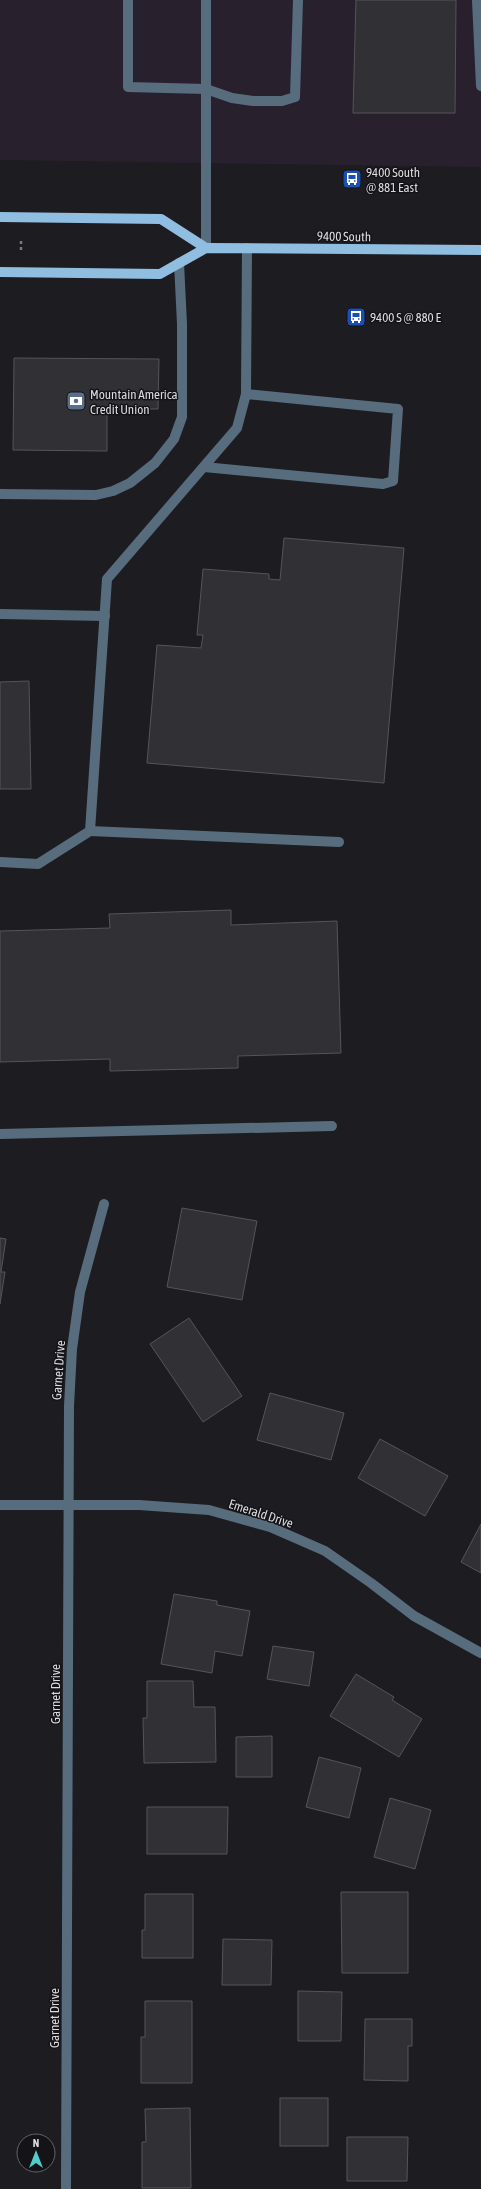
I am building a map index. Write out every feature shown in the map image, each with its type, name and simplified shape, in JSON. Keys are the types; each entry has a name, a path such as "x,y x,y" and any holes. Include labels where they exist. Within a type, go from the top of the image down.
{"main road":[{"path":"0,217 160,220 206,248"},
{"name":"9400 South","path":"0,272 160,274 206,248 481,250"}],"street":[{"path":"128,0 128,87 206,89 232,98 253,100 282,100 296,97 298,0"},
{"path":"206,0 206,248"},
{"path":"477,0 481,86"},
{"path":"90,831 107,579 237,428 246,394 247,248"},
{"path":"0,494 96,495 113,491 130,483 155,463 174,438 182,417 182,324 180,263"},
{"path":"204,467 375,484 383,484 392,481 398,409 246,394"},
{"path":"0,614 105,616"},
{"path":"0,862 38,864 90,831 339,842"},
{"path":"0,1134 332,1126"},
{"name":"Garnet Drive","path":"66,2189 69,1406 72,1349 80,1292 104,1204"},
{"name":"Emerald Drive","path":"0,1505 139,1505 209,1510 270,1527 325,1551 371,1583 414,1616 481,1653"}],"path":[{"path":"21,237 21,253"}],"shaded area":[{"path":"0,0 481,0 481,167 0,160"}],"building":[{"path":"356,0 456,0 455,113 353,113"},
{"path":"14,358 159,359 158,409 107,409 107,451 13,450"},
{"path":"284,538 404,548 384,783 147,763 157,645 201,648 203,635 197,635 203,569 269,574 269,579 280,580"},
{"path":"29,681 31,789 0,789 0,682"},
{"path":"231,910 231,925 337,921 341,1053 238,1056 238,1068 110,1071 110,1059 0,1062 0,931 110,928 109,914"},
{"path":"182,1208 257,1221 242,1300 167,1287"},
{"path":"0,1238 6,1239 1,1272 5,1272 0,1304"},
{"path":"189,1318 242,1396 203,1422 150,1344"},
{"path":"270,1393 344,1413 331,1460 257,1440"},
{"path":"380,1439 448,1476 425,1516 358,1478"},
{"path":"481,1524 481,1573 461,1562"},
{"path":"174,1594 217,1601 217,1605 250,1611 242,1656 215,1651 212,1673 161,1664"},
{"path":"273,1646 314,1652 309,1686 267,1679"},
{"path":"356,1674 394,1697 392,1700 422,1719 399,1757 330,1716"},
{"path":"147,1681 193,1681 194,1707 215,1707 216,1762 144,1763 143,1718 147,1718"},
{"path":"272,1736 272,1777 236,1777 236,1737"},
{"path":"319,1757 361,1768 349,1818 306,1807"},
{"path":"390,1798 431,1810 415,1869 374,1857"},
{"path":"147,1807 228,1807 227,1854 147,1854"},
{"path":"341,1892 408,1892 408,1973 342,1973"},
{"path":"145,1894 193,1894 193,1958 142,1958 142,1930 145,1930"},
{"path":"223,1939 272,1940 271,1985 222,1985"},
{"path":"298,1991 342,1992 341,2041 298,2041"},
{"path":"145,2001 192,2001 192,2083 141,2083 141,2037 145,2037"},
{"path":"365,2019 412,2019 412,2046 408,2046 408,2081 364,2080"},
{"path":"280,2098 328,2098 328,2146 280,2146"},
{"path":"190,2108 191,2188 142,2188 142,2142 146,2142 145,2109"},
{"path":"347,2137 408,2137 407,2181 347,2181"}],"place":[{"name":"9400 South @ 881 East","path":"352,179"},
{"name":"9400 S @ 880 E","path":"356,317"},
{"name":"Mountain America Credit Union","path":"76,401"}]}
